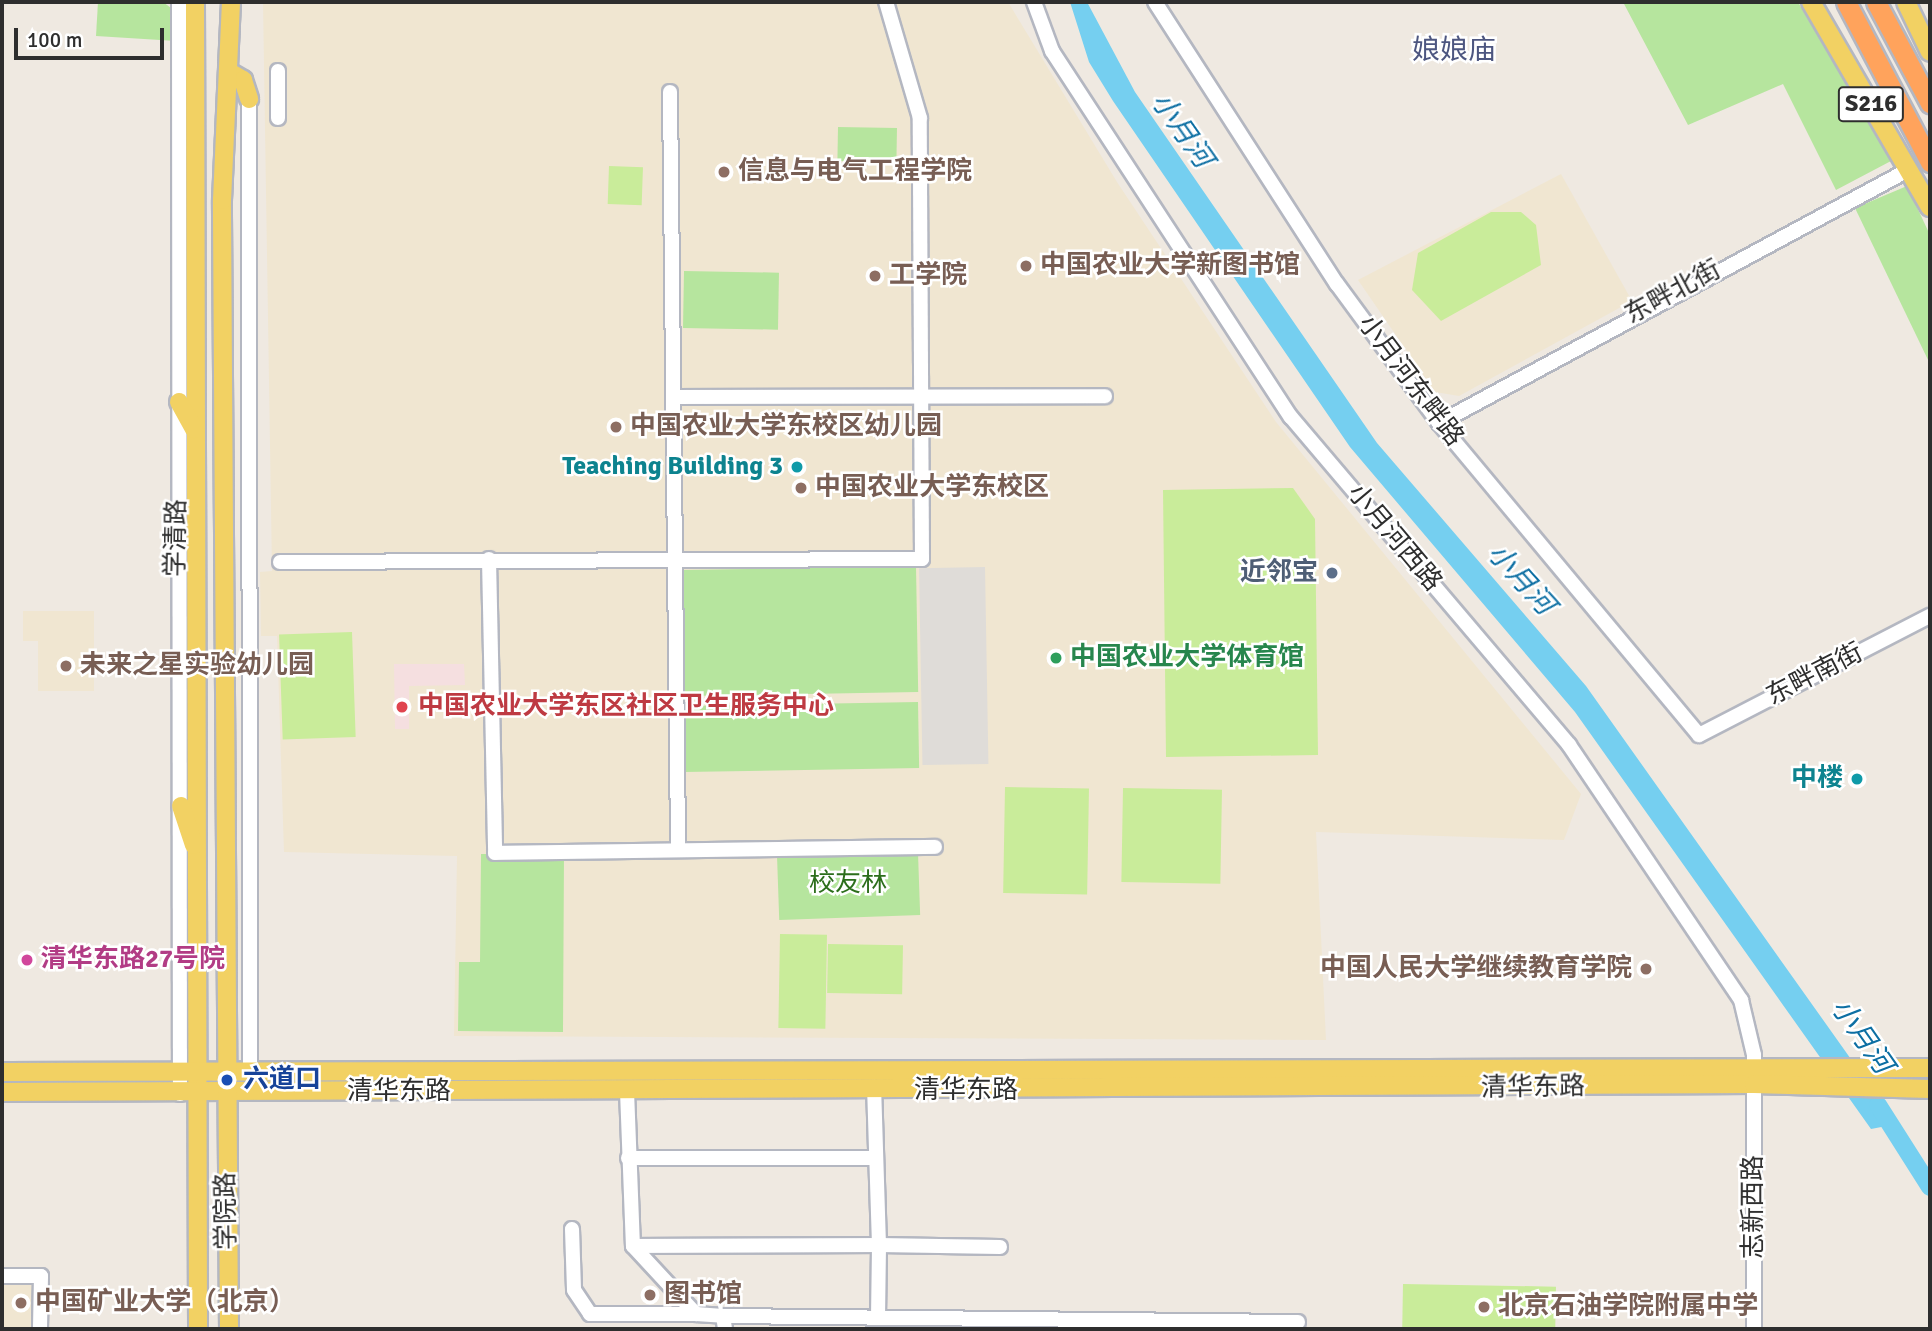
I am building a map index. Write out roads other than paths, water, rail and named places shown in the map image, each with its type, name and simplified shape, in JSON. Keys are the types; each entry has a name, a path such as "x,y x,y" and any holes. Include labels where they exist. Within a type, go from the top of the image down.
{"highway":[{"path":"1846,2 1930,162"},
{"path":"1877,2 1925,88 1930,103"}],"main road":[{"name":"学清路","path":"195,2 198,1075"},
{"name":"学清路","path":"228,1084 222,200 230,73 231,2"},
{"name":"S216","path":"1811,2 1930,207"},
{"path":"1906,2 1930,52"},
{"path":"230,73 243,80 249,99"},
{"path":"179,402 195,432"},
{"path":"181,806 198,853"},
{"path":"1357,1090 1358,1067"},
{"name":"清华东路","path":"2,1092 189,1095 250,1075 1358,1067 1754,1076 1833,1089 1930,1089"},
{"name":"清华东路","path":"2,1072 198,1075 228,1084 627,1091 1357,1090 1754,1076 1819,1068 1930,1068"},
{"name":"学院路","path":"198,1075 189,1095 198,1329"},
{"name":"学院路","path":"228,1084 229,1329"}],"street":[{"name":"学清路","path":"179,2 180,1075 189,1095"},
{"path":"280,562 922,559 924,397 920,118 886,2"},
{"name":"小月河西路","path":"1034,2 1052,51 1291,417 1569,745 1741,1000 1754,1076"},
{"name":"小月河东畔路","path":"1155,2 1337,284 1440,423 1699,735"},
{"path":"278,71 278,118"},
{"path":"670,92 678,848"},
{"path":"249,99 250,1075"},
{"name":"东畔北街","path":"1440,423 1910,169"},
{"path":"674,397 1105,396"},
{"path":"489,559 495,853 678,848 935,847"},
{"name":"东畔南街","path":"1699,735 1930,616"},
{"name":"志新西路","path":"1754,1076 1754,1329"},
{"path":"874,1090 879,1245 878,1318"},
{"path":"627,1091 633,1246 696,1314"},
{"path":"628,1158 876,1158"},
{"path":"572,1228 574,1290 590,1314 696,1314 724,1323 878,1318 1298,1322"},
{"path":"633,1246 1000,1247"},
{"path":"2,1276 41,1276 40,1329"}],"water":[{"path":"1070,2 1087,2 1135,92 1377,443 1586,686 1897,1124 1871,1129 1575,712 1350,447 1113,101 1089,62"}],"waterway":[{"name":"小月河","path":"1878,1105 1930,1187"}],"place":[{"name":"信息与电气工程学院","path":"724,172"},
{"name":"中国农业大学新图书馆","path":"1026,266"},
{"name":"工学院","path":"875,276"},
{"name":"中国农业大学东校区幼儿园","path":"616,427"},
{"name":"Teaching Building 3","path":"797,467"},
{"name":"中国农业大学东校区","path":"801,488"},
{"name":"近邻宝","path":"1332,573"},
{"name":"中国农业大学体育馆","path":"1056,658"},
{"name":"未来之星实验幼儿园","path":"66,666"},
{"name":"中国农业大学东区社区卫生服务中心","path":"402,707"},
{"name":"中楼","path":"1857,779"},
{"name":"清华东路27号院","path":"27,960"},
{"name":"中国人民大学继续教育学院","path":"1646,969"},
{"name":"六道口","path":"227,1080"},
{"name":"图书馆","path":"650,1295"},
{"name":"中国矿业大学（北京）","path":"21,1303"},
{"name":"北京石油学院附属中学","path":"1484,1307"}],"district":[{"name":"娘娘庙","path":"1454,50"}],"park label":[{"name":"校友林","path":"848,884"}]}
